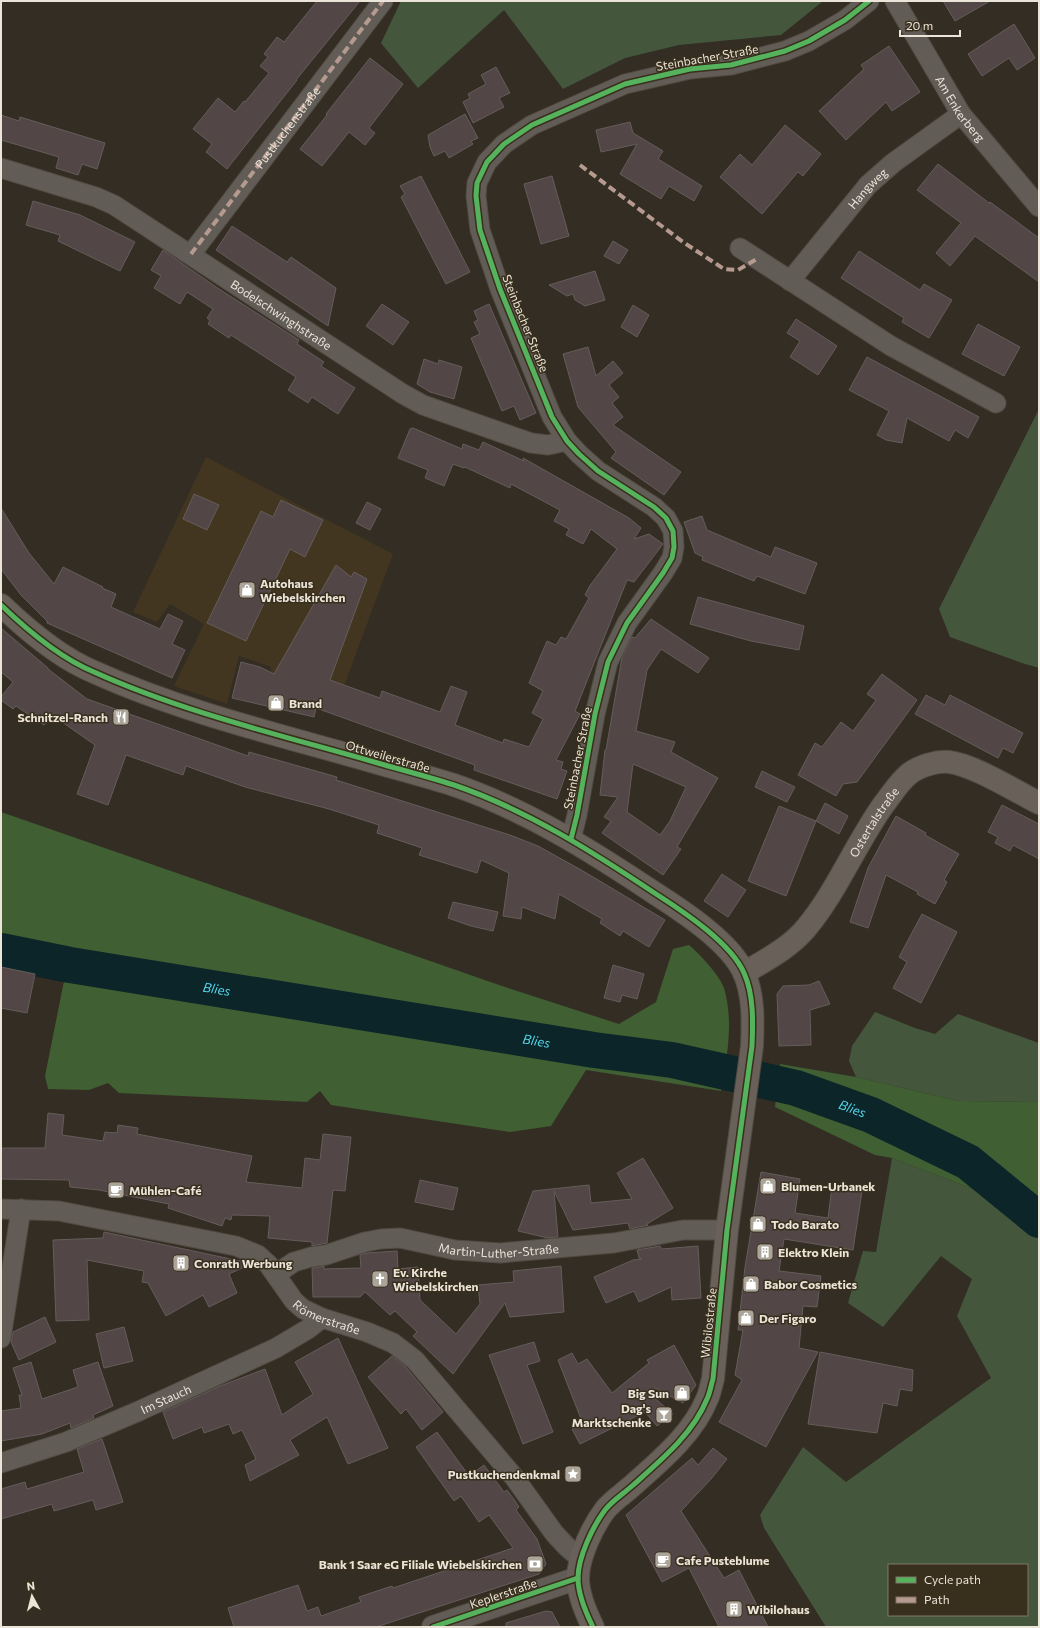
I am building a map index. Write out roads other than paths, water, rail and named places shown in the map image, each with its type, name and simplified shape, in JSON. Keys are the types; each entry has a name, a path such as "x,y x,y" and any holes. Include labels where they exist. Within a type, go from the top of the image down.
{"main road":[{"name":"Ottweilerstraße","path":"1,605 35,636 92,672 214,716 454,785 500,804 571,839 681,910 724,945 744,973"},
{"name":"Ostertalstraße","path":"744,973 786,947 807,928 823,906 872,821 910,772 930,764 948,762 966,766 1039,803"},
{"name":"Wibilostraße","path":"580,1568 591,1535 605,1510 659,1461 687,1432 700,1414 708,1398 713,1379 727,1230 752,1046 753,1026 750,997 744,973"},
{"path":"580,1568 581,1593 593,1627"}],"street":[{"name":"Pustkuchenstraße","path":"191,254 383,1"},
{"name":"Steinbacher Straße","path":"571,839 577,815 595,714 608,662 627,623 664,573 672,558 674,547 673,531 666,518 654,507 598,471 579,454 567,441 552,417 500,289 480,230 476,196 477,182 487,162 504,144 532,125 625,84 690,69 731,65 785,51 809,41 845,20 869,1"},
{"name":"Am Enkerberg","path":"895,1 961,114 1039,207"},
{"name":"Hangweg","path":"790,281 868,185 893,163 961,114"},
{"name":"Bodelschwinghstraße","path":"1,168 96,197 114,205 403,394 423,405 531,443 548,444 567,441"},
{"path":"740,248 891,346 996,403"},
{"name":"Römerstraße","path":"1,1209 60,1211 236,1246 258,1255 268,1264 294,1300 303,1309 322,1318 367,1332 393,1343 415,1360 514,1477 554,1533 567,1547 580,1568"},
{"path":"1,1338 21,1209"},
{"name":"Martin-Luther-Straße","path":"276,1274 294,1262 311,1257 326,1255 366,1242 381,1239 400,1238 455,1250 500,1253 614,1243 683,1230 727,1230"},
{"name":"Im Stauch","path":"1,1462 66,1442 146,1408 276,1348 308,1329 322,1318"},
{"name":"Keplerstraße","path":"433,1627 580,1568"}],"waterway":[{"name":"Blies","path":"1,951 70,965 594,1050 672,1060 796,1088 871,1115 968,1162 1039,1220"}],"place":[{"name":"Autohaus Wiebelskirchen","path":"247,590"},
{"name":"Brand","path":"276,703"},
{"name":"Schnitzel-Ranch","path":"121,717"},
{"name":"Blumen-Urbanek","path":"768,1186"},
{"name":"Mühlen-Café","path":"116,1190"},
{"name":"Todo Barato","path":"758,1224"},
{"name":"Elektro Klein","path":"765,1252"},
{"name":"Conrath Werbung","path":"181,1263"},
{"name":"Ev. Kirche Wiebelskirchen","path":"380,1279"},
{"name":"Babor Cosmetics","path":"751,1284"},
{"name":"Der Figaro","path":"746,1318"},
{"name":"Big Sun","path":"682,1393"},
{"name":"Dag's Marktschenke","path":"664,1415"},
{"name":"Pustkuchendenkmal","path":"573,1474"},
{"name":"Cafe Pusteblume","path":"663,1560"},
{"name":"Bank 1 Saar eG Filiale Wiebelskirchen","path":"535,1564"},
{"name":"Wibilohaus","path":"734,1609"}]}
